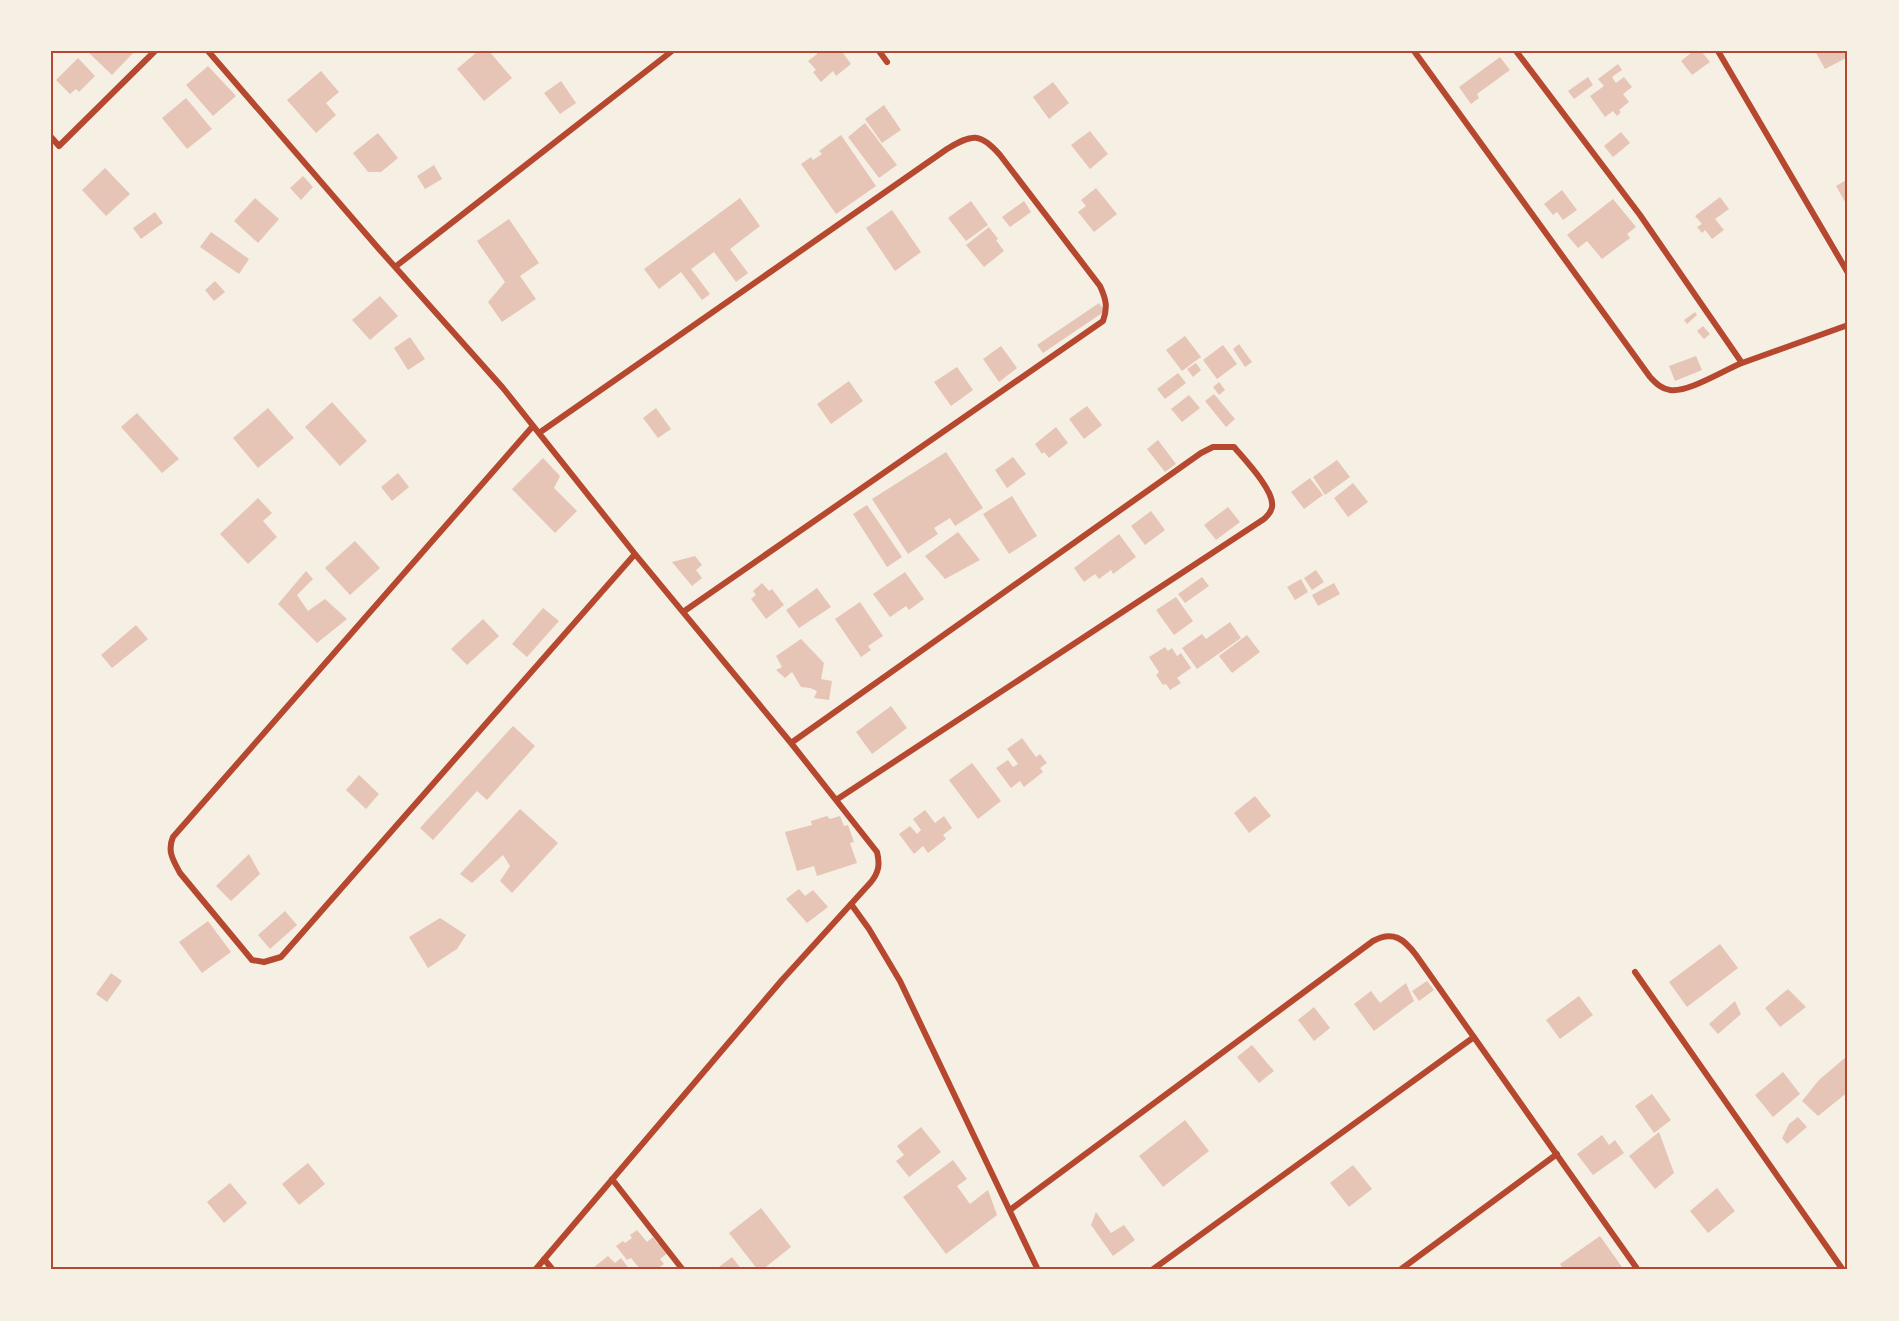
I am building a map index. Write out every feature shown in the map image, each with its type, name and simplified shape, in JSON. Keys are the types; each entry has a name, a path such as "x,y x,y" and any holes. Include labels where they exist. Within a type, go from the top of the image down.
{"street":[{"path":"51,137 59,146 155,51"},
{"path":"208,51 503,388 877,852 879,862 877,874 782,980 535,1270"},
{"path":"395,267 672,51"},
{"path":"879,51 886,62"},
{"path":"1414,51 1650,377 1660,387 1682,390 1742,363 1848,326"},
{"path":"1516,51 1640,215 1742,363"},
{"path":"1718,51 1848,273"},
{"path":"539,433 947,148 965,138 980,137 1000,154 1100,286 1107,309 1103,321 683,612"},
{"path":"533,426 173,837 170,844 171,856 180,873 252,960 264,962 280,957 635,554"},
{"path":"791,743 1201,453 1213,447 1234,447 1271,494 1272,511 1264,519 836,800"},
{"path":"851,904 900,981 1038,1270"},
{"path":"1010,1210 1379,938 1397,936 1406,942 1638,1270"},
{"path":"1635,972 1843,1270"},
{"path":"1152,1270 1474,1037"},
{"path":"1400,1270 1557,1154"},
{"path":"612,1179 683,1270"},
{"path":"544,1259 553,1270"}],"building":[{"path":"87,51 135,51 112,75"},
{"path":"478,51 489,51 512,78 484,101 457,69"},
{"path":"817,51 845,51 843,53 851,64 836,76 833,71 821,82 813,72 816,70 808,61 817,54"},
{"path":"1690,51 1701,51 1710,62 1692,75 1681,61 1691,53"},
{"path":"1815,51 1848,51 1848,57 1825,69"},
{"path":"1500,57 1510,70 1477,94 1479,98 1471,104 1459,87"},
{"path":"78,58 95,76 79,92 76,89 70,94 56,80"},
{"path":"1618,64 1622,70 1612,77 1616,83 1624,77 1632,87 1623,94 1629,102 1619,110 1621,112 1617,116 1613,111 1605,117 1590,96 1604,86 1598,79"},
{"path":"208,66 236,96 213,116 186,85"},
{"path":"321,71 339,92 326,103 336,115 316,133 287,100"},
{"path":"1588,77 1593,85 1574,99 1568,91"},
{"path":"561,81 576,103 560,114 544,93"},
{"path":"1053,82 1069,103 1049,119 1033,97"},
{"path":"186,98 212,129 187,149 162,118"},
{"path":"884,105 901,130 882,143 865,119"},
{"path":"865,123 897,165 879,178 848,137"},
{"path":"1090,131 1108,154 1090,169 1071,145"},
{"path":"1621,132 1630,143 1613,157 1604,146"},
{"path":"378,133 398,158 381,172 368,172 353,153"},
{"path":"841,135 876,186 836,214 801,164 811,157 813,160 822,154 819,151"},
{"path":"434,165 442,179 425,189 417,176"},
{"path":"105,168 130,194 106,216 82,190"},
{"path":"303,176 313,187 301,200 290,188"},
{"path":"1848,179 1848,207 1836,186"},
{"path":"1096,188 1117,214 1094,232 1078,212 1086,206 1081,200"},
{"path":"1562,190 1577,210 1563,220 1557,212 1553,215 1544,204"},
{"path":"1720,197 1729,209 1715,219 1724,230 1712,239 1705,230 1702,233 1697,227 1702,224 1695,216"},
{"path":"255,198 279,219 258,243 234,221"},
{"path":"740,198 760,226 730,249 748,273 736,282 714,252 691,269 710,294 702,300 681,272 659,289 644,269"},
{"path":"1613,199 1636,227 1627,234 1630,238 1602,259 1587,241 1578,248 1567,235"},
{"path":"971,201 988,225 966,241 948,218"},
{"path":"1024,201 1031,212 1010,227 1002,217"},
{"path":"892,210 921,252 895,271 866,228"},
{"path":"155,212 163,223 141,239 133,228"},
{"path":"509,219 539,263 520,276 536,299 502,322 488,302 505,282 477,241"},
{"path":"989,227 1004,251 984,267 966,245"},
{"path":"211,232 249,259 239,274 200,247"},
{"path":"215,281 225,292 214,301 205,290"},
{"path":"380,296 398,316 370,340 352,320"},
{"path":"1099,303 1105,311 1043,353 1037,345"},
{"path":"1695,312 1697,315 1687,324 1684,320"},
{"path":"1703,326 1710,334 1704,339 1697,331"},
{"path":"1185,336 1201,357 1182,371 1166,350"},
{"path":"410,337 425,359 408,370 394,348"},
{"path":"1239,344 1252,362 1245,367 1233,349"},
{"path":"1223,345 1237,364 1217,379 1203,360"},
{"path":"1001,346 1017,368 999,382 983,359"},
{"path":"1696,356 1702,370 1675,381 1669,366"},
{"path":"1196,363 1201,370 1193,377 1187,369"},
{"path":"957,367 973,390 951,406 934,382"},
{"path":"1178,373 1186,383 1165,399 1157,389"},
{"path":"849,381 863,401 831,424 817,404"},
{"path":"1219,382 1225,390 1219,395 1213,387"},
{"path":"1214,394 1235,419 1226,427 1205,401"},
{"path":"1189,395 1200,408 1182,422 1171,409"},
{"path":"332,402 367,441 340,466 305,427"},
{"path":"1087,406 1102,425 1084,439 1069,419"},
{"path":"268,408 294,438 258,468 233,438"},
{"path":"656,408 671,429 658,438 643,418"},
{"path":"137,413 179,459 162,473 121,427"},
{"path":"1056,427 1068,443 1049,458 1044,452 1042,454 1035,444"},
{"path":"1158,440 1176,464 1165,472 1147,449"},
{"path":"946,452 983,508 955,526 950,518 934,528 938,534 908,554 872,499"},
{"path":"1013,457 1026,474 1007,488 995,470"},
{"path":"543,458 560,476 554,488 577,511 555,533 512,489"},
{"path":"1337,460 1350,477 1325,495 1313,477"},
{"path":"398,473 409,487 392,501 381,487"},
{"path":"1310,478 1323,495 1304,509 1291,492"},
{"path":"1353,483 1368,502 1348,517 1334,498"},
{"path":"1012,496 1037,536 1009,554 983,514"},
{"path":"258,498 272,513 263,521 277,537 248,564 220,534"},
{"path":"867,505 902,557 887,567 853,514"},
{"path":"1228,507 1240,522 1216,540 1204,525"},
{"path":"1151,511 1165,530 1145,545 1131,526"},
{"path":"958,532 980,560 945,579 925,556"},
{"path":"1119,534 1136,557 1113,574 1111,570 1099,579 1095,574 1084,582 1074,568"},
{"path":"355,541 380,568 350,595 325,568"},
{"path":"695,556 702,565 696,570 702,578 692,586 672,562"},
{"path":"1316,570 1324,582 1312,590 1304,578"},
{"path":"306,571 313,579 297,595 308,611 325,599 347,619 317,643 278,604"},
{"path":"905,572 924,599 909,610 906,606 890,617 873,594"},
{"path":"1202,577 1209,586 1185,603 1178,594"},
{"path":"1301,579 1308,592 1295,600 1287,587"},
{"path":"762,583 769,591 772,589 784,605 766,619 751,599 756,595 753,591"},
{"path":"1334,583 1340,594 1318,606 1312,595"},
{"path":"817,588 831,607 799,628 786,610"},
{"path":"1176,597 1193,621 1174,635 1156,610"},
{"path":"860,602 883,636 868,646 871,650 861,657 835,619"},
{"path":"543,608 559,621 527,657 512,644"},
{"path":"483,619 499,636 467,665 451,649"},
{"path":"1230,622 1241,638 1197,669 1182,648 1202,634 1206,639"},
{"path":"136,625 148,639 112,668 101,655"},
{"path":"1247,635 1260,652 1232,673 1219,656"},
{"path":"801,639 824,663 821,679 832,681 829,700 814,698 817,691 801,687 792,672 785,678 776,670 782,667 776,656"},
{"path":"1165,647 1168,651 1172,648 1177,656 1181,653 1191,668 1177,678 1181,683 1170,690 1156,675 1159,672 1149,657"},
{"path":"891,706 907,728 872,754 856,732"},
{"path":"513,726 535,746 487,800 477,791 433,840 420,828"},
{"path":"1022,738 1036,757 1040,754 1047,763 1040,768 1043,772 1024,787 1020,781 1011,788 996,768 1008,760 1013,767 1018,764 1007,749"},
{"path":"972,763 1001,801 978,819 949,780"},
{"path":"359,775 379,794 366,809 346,790"},
{"path":"1255,796 1271,816 1249,833 1234,813"},
{"path":"520,809 558,843 512,893 500,881 510,866 503,855 472,883 460,874"},
{"path":"925,810 935,823 944,816 952,828 943,835 946,839 928,853 923,846 914,854 899,834 910,826 917,834 921,830 913,819"},
{"path":"827,816 830,819 840,816 844,826 848,825 854,842 850,843 857,863 817,876 814,866 797,871 785,832 812,825 811,821"},
{"path":"249,854 260,874 231,901 216,886"},
{"path":"799,889 805,896 813,890 828,907 807,923 786,899"},
{"path":"285,911 297,925 270,949 258,935"},
{"path":"440,918 466,935 457,949 428,968 409,937"},
{"path":"208,921 231,952 202,973 179,942"},
{"path":"1720,944 1738,968 1687,1007 1669,982"},
{"path":"111,973 122,981 107,1002 96,994"},
{"path":"1427,981 1434,990 1419,1001 1412,991"},
{"path":"1406,983 1414,1001 1374,1031 1354,1004 1371,991 1380,1003"},
{"path":"1788,989 1806,1007 1780,1027 1765,1008"},
{"path":"1579,996 1593,1015 1560,1039 1546,1020"},
{"path":"1735,1001 1741,1014 1718,1034 1709,1024"},
{"path":"1314,1007 1330,1028 1314,1041 1298,1020"},
{"path":"1252,1045 1274,1071 1259,1083 1237,1057"},
{"path":"1846,1057 1848,1060 1848,1092 1818,1116 1802,1101 1819,1080"},
{"path":"1783,1072 1800,1094 1773,1117 1755,1095"},
{"path":"1652,1094 1671,1120 1654,1133 1635,1106"},
{"path":"1798,1117 1807,1127 1787,1144 1782,1138 1789,1124"},
{"path":"1185,1120 1209,1151 1163,1187 1139,1156"},
{"path":"921,1127 941,1152 909,1177 896,1161 904,1155 897,1146"},
{"path":"1659,1132 1674,1173 1655,1189 1629,1156"},
{"path":"1602,1135 1609,1145 1615,1140 1624,1153 1593,1175 1577,1154"},
{"path":"953,1160 967,1179 957,1186 970,1204 988,1190 997,1215 946,1254 903,1197"},
{"path":"308,1163 325,1184 299,1205 282,1184"},
{"path":"1353,1165 1372,1189 1349,1207 1330,1183"},
{"path":"230,1183 247,1203 224,1223 207,1202"},
{"path":"1717,1188 1735,1211 1708,1233 1690,1211"},
{"path":"761,1208 791,1247 762,1270 758,1270 729,1233"},
{"path":"1096,1212 1111,1233 1124,1225 1135,1240 1113,1256 1091,1225"},
{"path":"637,1230 647,1242 653,1237 658,1244 661,1241 669,1252 660,1259 664,1264 656,1270 641,1270 631,1258 627,1260 616,1246 632,1238 630,1235"},
{"path":"1600,1236 1624,1270 1564,1270 1560,1264"},
{"path":"608,1256 615,1263 621,1258 630,1270 594,1270 593,1268"},
{"path":"732,1257 742,1270 715,1270"}]}
